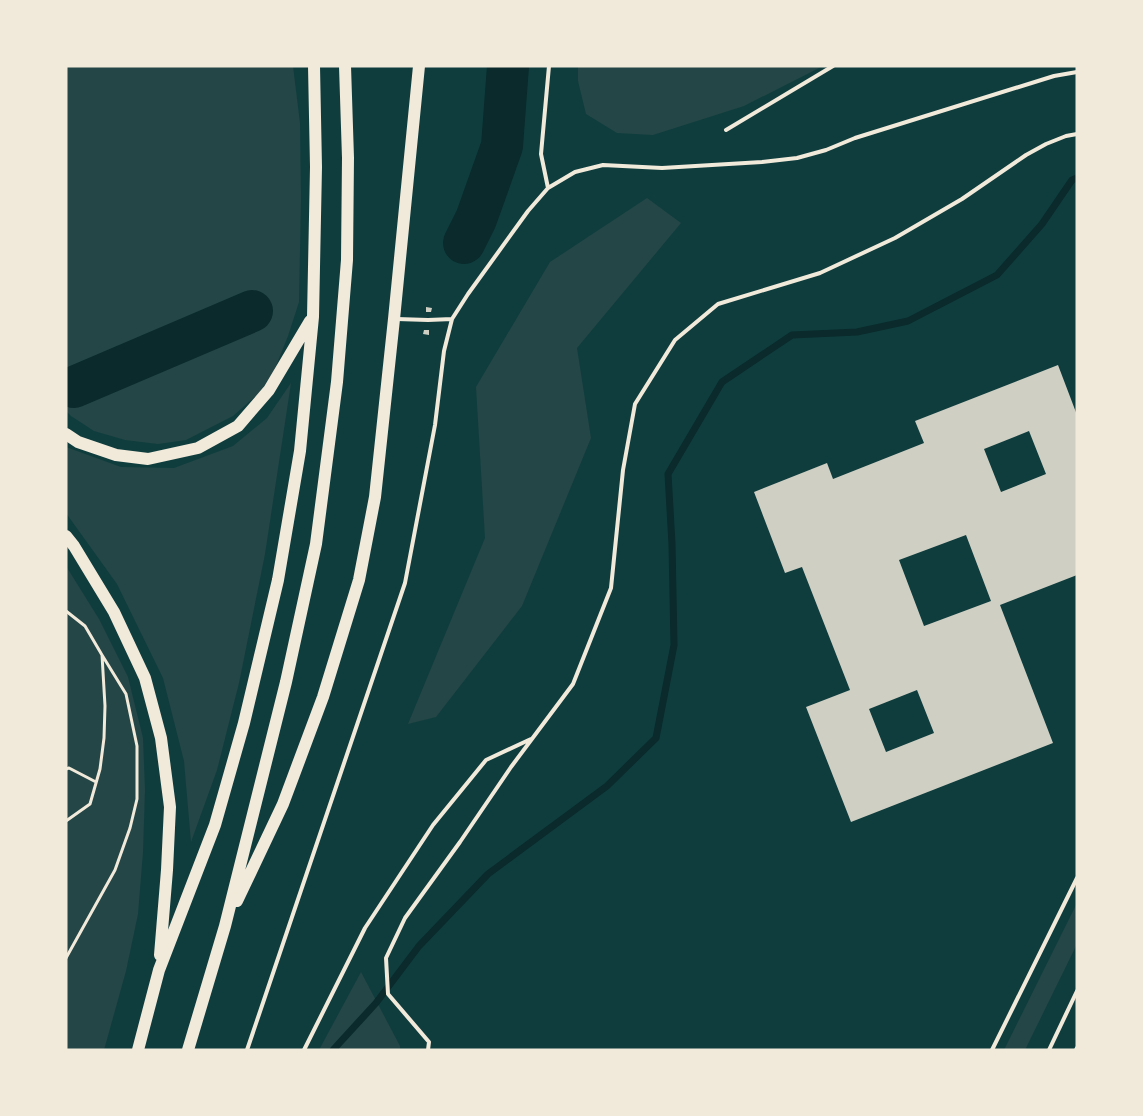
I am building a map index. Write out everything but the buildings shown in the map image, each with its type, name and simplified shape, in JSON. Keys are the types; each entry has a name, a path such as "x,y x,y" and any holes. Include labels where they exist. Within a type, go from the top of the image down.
{"main road":[{"path":"138,1050 159,970 215,825 244,722 278,580 300,451 312,317 316,167 314,66"},
{"path":"188,1050 225,926 286,682 316,544 337,382 347,260 348,158 345,66"},
{"path":"225,926 283,804 323,697 359,580 375,497 419,66"},
{"path":"66,434 78,442 116,454 148,459 198,448 238,426 268,390 312,317"},
{"path":"66,536 114,612 145,678 162,738 170,807 159,970"}],"lane":[{"path":"548,66 541,154 548,188"},
{"path":"726,130 833,66"},
{"path":"247,1050 405,583 434,425 444,351 452,318 528,211 548,188 575,172 603,165 662,168 797,158 1054,76 1077,72"},
{"path":"428,1050 429,1042 388,994 386,958 405,918 460,842 510,767 573,684 611,588 622,470 635,404 676,340 718,304 820,273 895,238 962,199 1026,155 1046,144 1077,134"},
{"path":"394,319 428,320 452,318"},
{"path":"304,1050 365,928 433,825 486,760 533,738"},
{"path":"992,1050 1077,878"},
{"path":"1049,1050 1077,991"}],"path":[{"path":"66,611 85,626 126,694 137,746 137,799 130,828 115,870 66,958"},
{"path":"66,821 90,804 100,769 104,738 105,706 102,655"},
{"path":"66,769 69,768 96,782"}],"shaded area":[{"path":"66,66 293,66 300,123 299,302 274,371 259,393 233,416 186,440 158,444 125,440 94,431 66,411"},
{"path":"578,66 823,66 744,106 653,135 617,133 586,114 578,81"},
{"path":"647,198 681,223 577,348 591,438 522,606 436,717 408,724 485,538 476,387 550,262"},
{"path":"291,383 265,554 239,683 217,770 191,842 184,761 163,678 117,584 66,513 66,447 121,467 174,468 233,446 267,418"},
{"path":"66,566 99,619 128,677 143,738 145,790 138,914 126,971 104,1050 66,1050"},
{"path":"1077,903 1077,944 1025,1050 1004,1050"},
{"path":"361,972 400,1046 400,1050 319,1050"}],"waterway":[{"path":"464,243 476,219 502,146 508,66"},
{"path":"333,1050 376,1003 419,946 488,874 607,786 656,738 674,645 672,544 668,474 722,382 792,335 857,332 908,321 997,275 1042,224 1072,180 1077,178"},
{"path":"74,387 252,311"}]}
